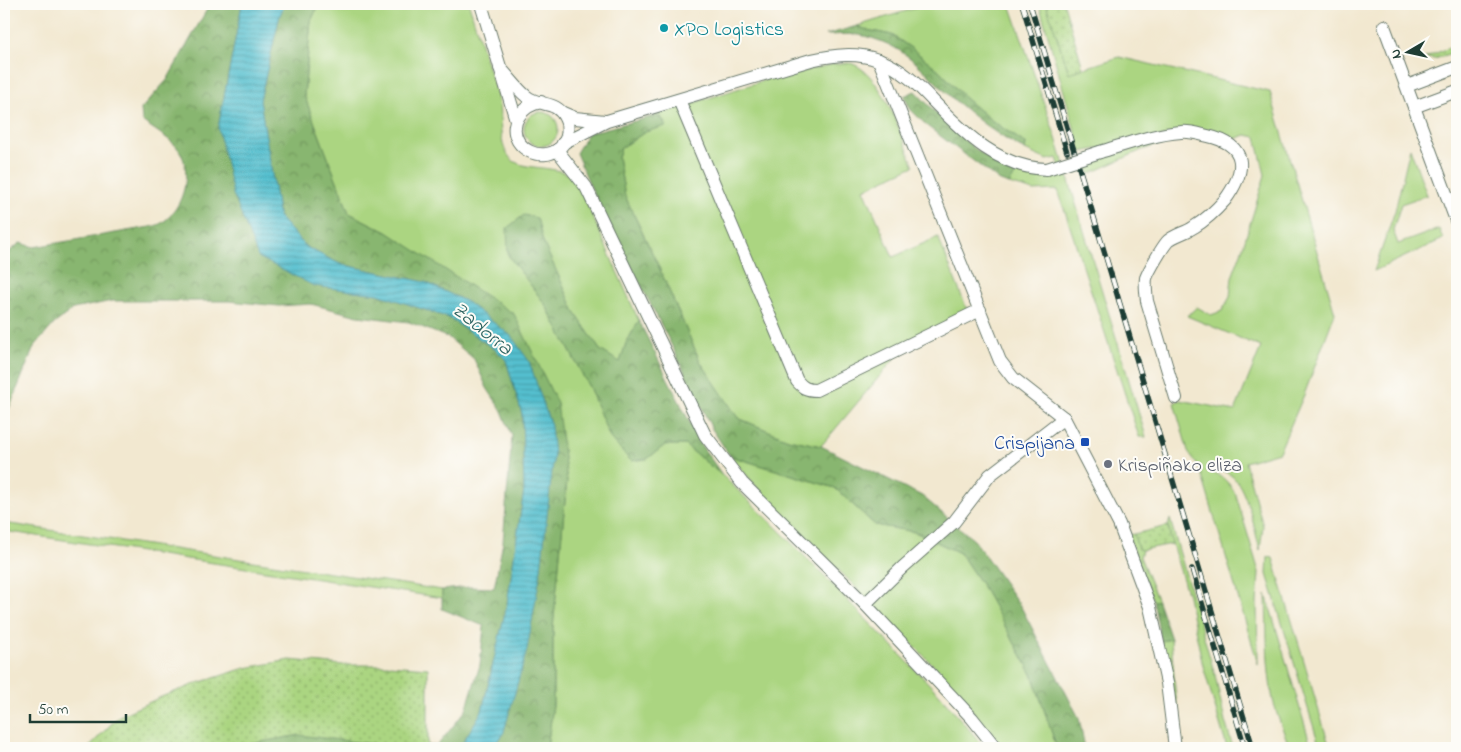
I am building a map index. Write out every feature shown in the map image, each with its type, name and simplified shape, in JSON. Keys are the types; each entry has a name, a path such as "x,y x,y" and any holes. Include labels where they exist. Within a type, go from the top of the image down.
{"street":[{"path":"481,4 516,120 515,130 517,139 522,147 530,153 539,155 549,154 560,146 607,121 833,55 863,56 879,60 902,72 915,82 957,126 982,146 1018,165 1047,169 1149,138 1184,132 1217,138 1229,143 1237,151 1241,160 1240,171 1224,201 1194,227 1168,241 1147,277 1147,301 1176,398"},
{"path":"1384,26 1457,224"},
{"path":"879,60 1000,361 1013,378 1064,418 1119,524 1150,607 1167,684 1174,748"},
{"path":"1407,86 1457,67"},
{"path":"500,68 527,98 557,107 563,113 575,118 607,121"},
{"path":"1414,107 1457,91"},
{"path":"679,100 797,381 803,388 816,390 980,310"},
{"path":"516,120 526,107 541,102"},
{"path":"560,146 567,136 568,128 563,113"},
{"path":"560,146 586,187 705,435 742,483 865,604 972,718 996,748"},
{"path":"865,604 954,522 990,475 1064,418"}],"green space":[{"path":"210,4 242,4 218,128 314,286 378,294 449,318 496,350 506,360 522,414 524,490 507,604 482,711 463,743 453,748 237,748 299,735 382,745 437,746 466,710 480,665 484,626 442,609 442,590 469,587 494,588 503,542 512,436 502,411 487,388 474,359 449,338 409,322 358,316 311,304 279,306 229,301 112,301 73,309 54,324 34,347 4,421 4,256 20,243 34,247 149,227 161,223 170,216 177,207 184,187 185,165 182,155 176,146 142,121 141,109 167,80"},
{"path":"285,4 319,4 311,21 304,95 349,213 387,232 514,314 557,403 567,480 553,628 553,705 547,748 492,748 503,735 554,454 511,336 467,302 425,282 340,264 306,247 279,217 260,100 280,15"},
{"path":"319,4 469,4 497,97 502,138 507,154 517,163 559,171 576,179 639,321 626,343 620,363 600,350 576,314 543,242 537,218 508,255 545,304 590,389 610,438 647,459 665,445 685,445 723,476 778,529 938,693 985,748 547,748 553,705 553,628 567,480 445,271 387,232 349,213 304,95 311,21"},
{"path":"929,4 1010,4 1056,138 1146,437 1139,437 1058,190 1034,191 1009,184 1017,172 1034,174 1061,171 1057,158 1047,160 1025,150 1026,144 991,120 967,100 940,71 892,35 857,26"},
{"path":"1039,4 1046,4 1069,73 1119,57 1270,92 1335,313 1304,395 1279,452 1245,462 1263,526 1260,550 1250,511 1238,483 1227,473 1208,467 1208,470 1217,474 1231,486 1236,495 1259,572 1257,603 1258,664 1200,469 1188,451 1174,403 1180,400 1235,411 1261,347 1187,316 1197,307 1211,315 1222,311 1230,297 1232,277 1265,175 1256,137 1246,135 1232,140 1201,129 1081,152"},
{"path":"1046,4 1064,4 1083,68 1069,73"},
{"path":"857,26 892,35 911,48 940,71 967,100 991,120 1026,144 1025,150 999,135 974,117 917,64 894,47 859,35 826,35"},
{"path":"1457,44 1457,51 1435,59 1425,58"},
{"path":"834,64 853,64 864,70 874,81 890,109 914,166 864,189 893,257 938,237 968,312 900,352 821,446 788,439 738,418 700,361 625,196 618,157 621,148 645,132 666,125 661,117 647,118 768,79"},
{"path":"915,91 950,127 974,148 1002,166 1017,172 1009,184 1000,181 927,126 911,110 904,96"},
{"path":"541,112 548,113 553,117 557,122 557,136 553,141 548,145 541,146 534,145 529,141 525,136 524,129 525,122 529,117 534,113"},
{"path":"661,117 666,126 645,132 621,148 618,157 625,196 700,361 738,418 788,439 821,446 922,496 975,541 1021,607 1079,718 1085,748 1057,748 1032,674 983,587 960,553 915,532 875,525 835,488 730,456 712,429 671,344 593,192 576,153 588,133 647,118"},
{"path":"1167,139 1177,139 1142,150 1089,174 1085,163"},
{"path":"1410,148 1427,195 1401,204 1393,230 1398,244 1439,229 1443,239 1374,271 1395,211"},
{"path":"524,215 537,218 543,242 576,314 600,350 620,362 626,343 639,321 701,445 723,476 685,445 665,445 647,459 631,461 610,438 590,389 545,304 508,255 507,228"},
{"path":"730,456 835,488 875,525 915,532 960,553 983,587 1032,674 1057,748 1004,748 935,667 762,493"},
{"path":"1170,519 1215,675 1233,748 1227,748 1203,666 1188,596 1172,544 1168,526"},
{"path":"4,523 442,590 442,598 4,531"},
{"path":"1168,526 1172,544 1142,550 1138,549 1134,534"},
{"path":"1134,534 1138,549 1142,550 1140,557 1158,601 1153,601 1128,535"},
{"path":"1268,557 1273,558 1330,748 1320,748 1267,574"},
{"path":"1266,594 1312,748 1290,748 1275,706 1268,661"},
{"path":"1153,601 1158,601 1171,639 1161,641"},
{"path":"1171,639 1182,748 1179,748 1161,641"},
{"path":"290,660 343,665 389,665 428,668 428,747 382,745 299,735 237,748 88,748 119,716 161,697 245,668"}],"water":[{"name":"Zadorra","path":"242,4 285,4 280,15 260,100 279,217 306,247 340,264 425,282 467,302 511,336 529,361 551,426 554,454 541,570 527,650 503,735 492,748 453,748 463,742 482,711 507,604 524,490 522,414 506,360 496,350 449,318 378,294 314,286 258,257 233,194 218,128"}],"railway":[{"path":"1022,4 1067,152"},
{"path":"1030,4 1253,748"},
{"path":"1192,569 1245,748"}],"place":[{"name":"XPO Logistics","path":"664,28"},
{"name":"Crispijana","path":"1085,442"},
{"name":"Krispiñako eliza","path":"1108,464"}]}
